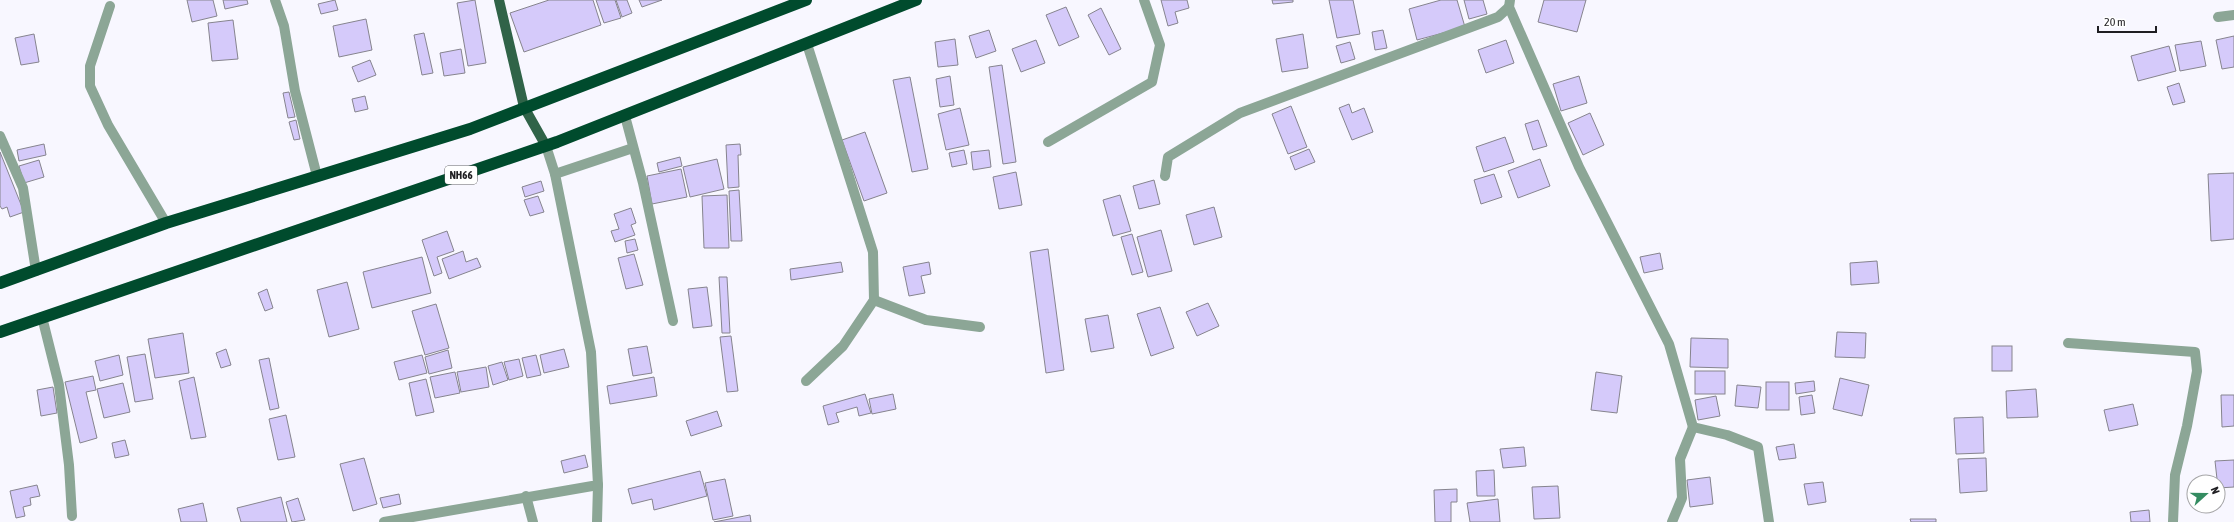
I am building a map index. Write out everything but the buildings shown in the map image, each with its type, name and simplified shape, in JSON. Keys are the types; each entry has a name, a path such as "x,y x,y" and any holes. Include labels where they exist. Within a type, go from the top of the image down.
{"highway":[{"path":"0,283 166,223 470,128 806,0"},
{"name":"NH66","path":"0,332 546,146 916,0"}],"main road":[{"path":"499,0 524,107 546,146"}],"street":[{"path":"275,0 284,26 295,91 317,176"},
{"path":"1048,142 1152,82 1160,44 1144,0"},
{"path":"1164,176 1168,157 1240,113 1498,17 1509,3 1579,167 1668,344 1692,426 1680,459 1682,498 1672,522"},
{"path":"110,6 90,66 90,86 108,125 166,223"},
{"path":"2218,17 2234,15"},
{"path":"806,381 843,346 874,300 873,252 807,44"},
{"path":"624,116 643,183 673,321"},
{"path":"0,136 23,188 36,271"},
{"path":"546,146 555,174 591,352 598,485 597,522"},
{"path":"555,174 634,148"},
{"path":"874,300 926,320 980,327"},
{"path":"42,317 59,385 69,465 72,516"},
{"path":"2068,343 2195,352 2197,371 2187,426 2175,475 2173,522"},
{"path":"1692,426 1727,435 1758,447 1769,522"},
{"path":"384,522 526,496 598,485"},
{"path":"526,496 533,522"}]}
